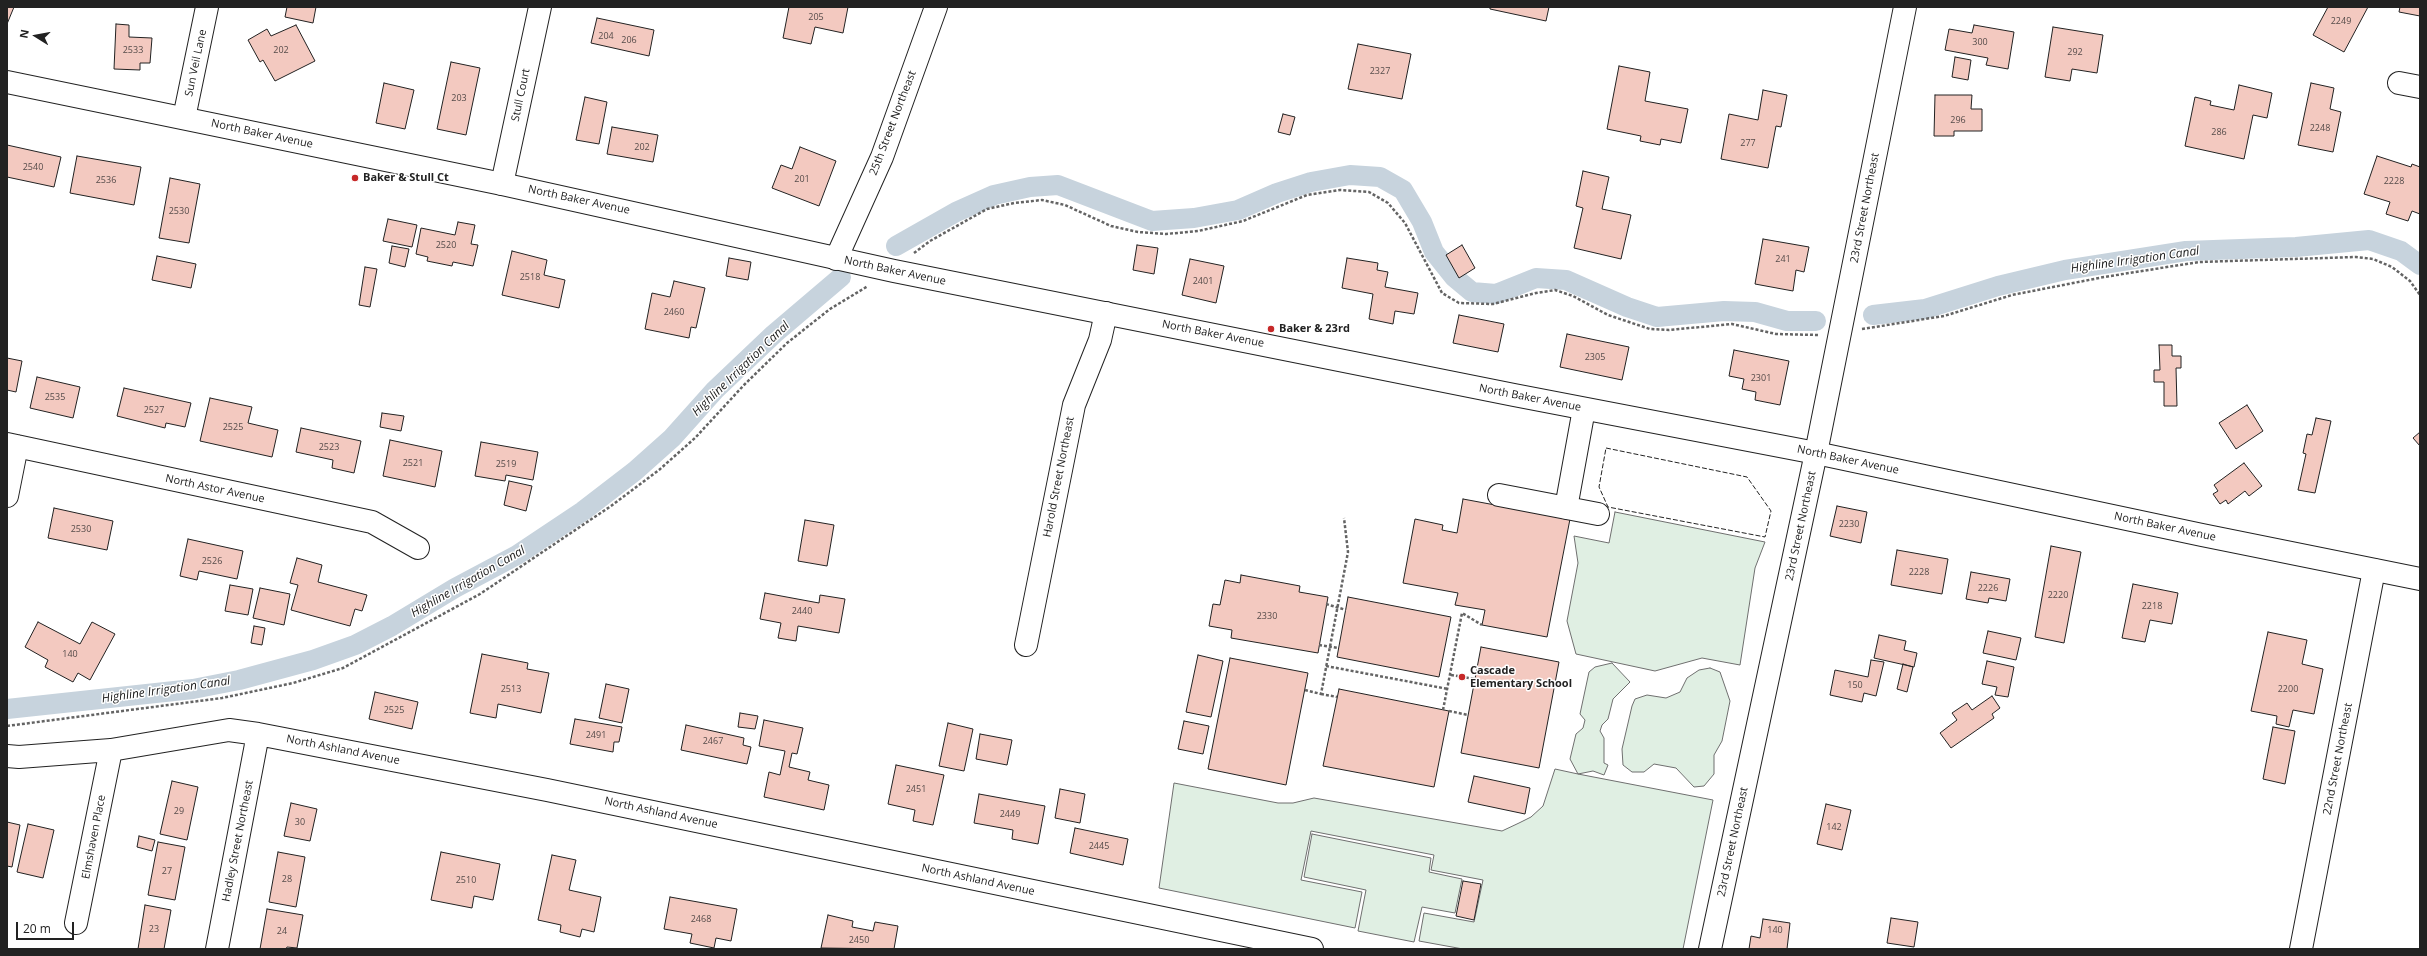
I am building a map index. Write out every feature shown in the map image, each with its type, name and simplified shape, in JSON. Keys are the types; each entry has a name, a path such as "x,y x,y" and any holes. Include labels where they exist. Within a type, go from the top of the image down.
{"street":[{"name":"Sun Veil Lane","path":"184,118 207,7"},
{"name":"Stull Court","path":"502,184 540,7"},
{"name":"25th Street Northeast","path":"836,259 882,157 936,7"},
{"name":"23rd Street Northeast","path":"1710,949 1816,452 1905,7"},
{"name":"North Baker Avenue","path":"7,82 502,184 894,271 1584,408 1816,452 2420,579"},
{"path":"2399,83 2420,87"},
{"name":"Harold Street Northeast","path":"1026,645 1074,405 1100,340 1106,313"},
{"path":"1566,508 1584,408"},
{"path":"7,496 12,445"},
{"name":"North Astor Avenue","path":"12,445 372,522 418,548"},
{"path":"1500,495 1598,514"},
{"name":"22nd Street Northeast","path":"2301,949 2374,570"},
{"name":"North Ashland Avenue","path":"7,756 19,757 111,750 229,730 258,734 547,790 1312,949"},
{"name":"Hadley Street Northeast","path":"217,949 258,734"},
{"name":"Elmshaven Place","path":"76,923 111,750"}],"path":[{"path":"7,726 222,698 293,683 343,668 480,594 611,506 659,470 695,438 744,385 787,343 830,309 894,271 930,241 956,226 987,209 1014,204 1042,200 1065,205 1111,226 1138,232 1166,234 1198,231 1243,221 1307,195 1347,190 1369,192 1388,203 1405,223 1442,293 1459,303 1476,305 1493,304 1536,293 1555,290 1573,296 1608,315 1650,329 1669,330 1732,324 1776,334 1840,333 1944,316 2012,295 2104,277 2199,262 2356,257 2373,259 2392,267 2410,281 2420,295"},
{"path":"1321,694 1348,552 1344,518"},
{"path":"1326,604 1337,609 1346,610"},
{"path":"1443,710 1462,613 1482,625"},
{"path":"1320,644 1338,648"},
{"path":"1326,666 1448,689"},
{"path":"1451,675 1474,679"},
{"path":"1305,690 1337,697"},
{"path":"1448,711 1468,715"}],"green space":[{"path":"1615,512 1765,542 1755,568 1740,665 1702,658 1655,671 1576,654 1567,621 1578,563 1574,536 1609,543"},
{"path":"1612,663 1630,682 1613,699 1608,719 1602,725 1600,731 1604,738 1604,763 1608,765 1604,775 1593,771 1578,774 1570,759 1576,734 1583,728 1585,720 1580,714 1589,672 1595,667"},
{"path":"1710,668 1720,672 1730,701 1722,741 1714,755 1714,774 1704,786 1694,787 1676,768 1654,764 1644,772 1632,772 1623,765 1622,749 1635,699 1647,695 1666,698 1680,692 1687,678 1699,670"},
{"path":"1555,769 1713,800 1683,949 1463,949 1419,941 1424,913 1474,922 1483,880 1431,870 1434,855 1311,831 1301,880 1362,892 1355,928 1159,888 1174,783 1278,803 1293,803 1314,798 1502,831 1531,817 1543,806"},
{"path":"1312,834 1431,858 1429,872 1462,879 1455,913 1422,907 1414,942 1358,931 1366,890 1304,877"}],"building":[{"path":"7,7 14,7 7,24"},
{"path":"287,7 316,7 313,23 285,17"},
{"path":"789,7 848,7 843,33 815,27 811,44 783,38"},
{"path":"1490,7 1549,7 1546,21 1490,9"},
{"path":"2328,7 2368,7 2344,52 2313,35"},
{"path":"2400,7 2420,7 2420,16 2399,12"},
{"path":"597,18 654,30 649,56 591,43"},
{"path":"116,24 129,25 129,37 152,38 150,63 140,63 140,70 114,69"},
{"path":"296,25 315,61 275,81 263,60 260,62 248,40 267,29 271,36"},
{"path":"1974,25 2014,32 2008,69 1986,65 1988,58 1945,50 1949,29 1972,33"},
{"path":"2053,27 2103,35 2097,73 2072,69 2070,81 2045,77"},
{"path":"1358,44 1411,54 1402,99 1348,89"},
{"path":"1955,57 1971,60 1968,80 1952,77"},
{"path":"451,62 480,68 466,135 437,129"},
{"path":"1619,66 1650,72 1645,101 1688,109 1681,143 1661,139 1660,145 1640,141 1641,136 1607,129"},
{"path":"384,83 414,90 405,129 376,123"},
{"path":"2311,83 2334,88 2330,109 2341,112 2333,152 2298,145"},
{"path":"2239,85 2272,93 2267,118 2253,115 2244,159 2185,146 2195,97 2211,101 2210,105 2234,110"},
{"path":"1763,90 1787,95 1781,127 1776,126 1768,168 1721,159 1729,114 1758,120"},
{"path":"1935,95 1972,95 1971,109 1982,109 1982,131 1954,131 1954,136 1934,136"},
{"path":"585,97 607,102 599,144 576,140"},
{"path":"1283,114 1295,117 1290,135 1278,132"},
{"path":"612,127 658,135 653,162 607,154"},
{"path":"7,145 61,157 54,187 7,177"},
{"path":"800,147 836,161 819,206 772,188 781,165 792,169"},
{"path":"77,156 141,167 134,205 70,193"},
{"path":"2377,156 2411,167 2412,164 2420,167 2420,214 2412,211 2408,221 2386,214 2390,202 2364,194"},
{"path":"1583,171 1609,177 1602,209 1631,215 1621,259 1574,248 1583,208 1576,206"},
{"path":"170,178 200,184 189,243 159,238"},
{"path":"388,219 417,225 412,247 383,241"},
{"path":"458,222 475,225 471,244 478,245 473,266 453,262 452,266 427,261 428,257 416,254 421,228 455,235"},
{"path":"1763,239 1809,247 1804,272 1796,270 1793,291 1755,284"},
{"path":"1137,245 1158,248 1154,274 1133,270"},
{"path":"1462,245 1475,268 1459,278 1446,255"},
{"path":"392,246 409,249 405,267 389,263"},
{"path":"512,251 547,260 544,275 565,280 559,308 502,295"},
{"path":"157,256 196,264 191,288 152,280"},
{"path":"729,258 751,262 748,280 726,276"},
{"path":"1347,258 1378,263 1377,270 1388,272 1385,287 1418,293 1414,314 1395,311 1393,324 1369,319 1373,294 1342,288"},
{"path":"1190,259 1224,266 1216,303 1182,295"},
{"path":"365,267 377,269 370,307 359,305"},
{"path":"674,281 705,288 696,328 691,327 689,338 645,329 652,293 670,297"},
{"path":"1459,315 1504,324 1498,352 1453,343"},
{"path":"1567,334 1629,347 1622,380 1560,367"},
{"path":"2159,345 2172,345 2172,356 2181,356 2181,368 2176,368 2177,406 2164,406 2164,382 2154,382 2154,370 2160,370"},
{"path":"1734,350 1789,361 1780,405 1755,400 1756,392 1742,389 1744,379 1729,376"},
{"path":"7,358 22,361 16,392 7,390"},
{"path":"37,377 80,387 73,418 30,408"},
{"path":"124,388 191,403 185,427 166,423 165,428 117,416"},
{"path":"210,398 252,407 248,423 278,430 272,457 200,441"},
{"path":"2247,405 2263,431 2236,449 2219,423"},
{"path":"382,413 404,416 401,431 380,427"},
{"path":"2316,418 2331,421 2315,493 2298,490 2306,454 2303,453 2307,434 2312,435"},
{"path":"301,428 361,441 354,473 332,468 333,460 296,452"},
{"path":"2420,432 2420,446 2413,438"},
{"path":"390,440 442,451 435,487 383,476"},
{"path":"481,442 538,452 533,480 506,475 505,481 475,476"},
{"path":"2244,463 2262,486 2249,496 2245,491 2228,504 2226,500 2220,504 2213,494 2218,491 2214,485"},
{"path":"509,481 532,486 526,511 504,505"},
{"path":"1463,499 1570,519 1547,637 1482,625 1485,610 1455,605 1458,593 1403,583 1415,519 1443,525 1442,530 1457,533"},
{"path":"1837,506 1867,512 1861,543 1830,536"},
{"path":"54,508 113,521 107,550 48,538"},
{"path":"805,520 834,525 827,566 798,561"},
{"path":"188,539 243,551 237,579 199,571 197,580 180,576"},
{"path":"2051,546 2081,552 2064,643 2035,637"},
{"path":"1897,550 1948,559 1942,594 1891,585"},
{"path":"297,558 322,565 318,582 367,595 362,611 355,609 350,626 291,610 298,585 290,583"},
{"path":"1971,572 2010,579 2006,601 1989,598 1988,603 1966,599"},
{"path":"1241,575 1300,586 1299,592 1328,597 1318,653 1231,638 1232,630 1209,626 1213,604 1220,605 1225,580 1240,583"},
{"path":"2133,584 2178,593 2172,624 2150,620 2145,642 2122,638"},
{"path":"230,585 253,589 248,615 225,611"},
{"path":"260,588 290,594 284,625 253,618"},
{"path":"765,593 819,603 820,595 845,599 839,633 798,626 796,641 778,638 781,623 760,619"},
{"path":"1348,597 1451,617 1439,677 1337,657"},
{"path":"38,622 80,644 92,622 115,634 90,680 78,673 73,682 45,667 48,660 25,647"},
{"path":"254,626 265,628 262,645 251,643"},
{"path":"1988,631 2021,638 2016,660 1983,653"},
{"path":"2268,632 2307,640 2302,664 2323,669 2314,714 2293,710 2289,727 2276,724 2277,716 2251,711"},
{"path":"1879,635 1906,641 1904,650 1917,653 1914,667 1874,658"},
{"path":"1481,647 1559,662 1539,768 1461,753"},
{"path":"482,654 528,663 527,669 549,673 541,713 498,704 496,718 470,713"},
{"path":"1198,655 1223,661 1211,717 1186,712"},
{"path":"1230,658 1308,673 1286,785 1208,769"},
{"path":"1871,660 1884,662 1876,696 1864,693 1862,702 1830,695 1835,670 1868,677"},
{"path":"1987,661 2014,667 2008,697 1995,695 1997,687 1982,684"},
{"path":"1903,664 1913,667 1907,692 1897,689"},
{"path":"606,684 629,689 622,723 599,718"},
{"path":"1339,689 1449,711 1434,787 1323,766"},
{"path":"375,692 418,702 412,729 369,719"},
{"path":"1992,696 2000,708 1992,714 1994,718 1951,748 1940,733 1957,720 1952,713 1967,703 1972,710"},
{"path":"740,713 758,716 755,729 738,727"},
{"path":"575,719 622,727 619,742 614,742 613,752 570,744"},
{"path":"764,720 803,728 797,754 792,753 789,767 810,772 808,780 829,785 824,810 764,797 769,772 780,775 785,751 759,746"},
{"path":"1184,721 1209,726 1203,754 1178,749"},
{"path":"948,723 973,729 964,771 939,766"},
{"path":"686,725 744,738 743,745 751,747 747,764 681,750"},
{"path":"2273,727 2295,731 2285,784 2263,779"},
{"path":"980,734 1012,740 1007,765 976,759"},
{"path":"896,765 944,775 933,825 913,821 915,810 888,804"},
{"path":"1474,776 1530,788 1525,814 1468,802"},
{"path":"172,781 198,787 187,840 160,834"},
{"path":"1060,789 1085,794 1080,823 1055,818"},
{"path":"979,794 1045,806 1038,844 1012,839 1013,830 974,823"},
{"path":"291,803 317,809 310,841 284,836"},
{"path":"1826,804 1851,810 1842,850 1817,844"},
{"path":"7,822 20,825 12,867 7,866"},
{"path":"28,824 54,830 43,878 17,872"},
{"path":"1075,828 1128,839 1123,865 1070,853"},
{"path":"139,836 155,840 152,851 137,847"},
{"path":"158,842 185,847 175,900 148,895"},
{"path":"278,852 305,857 296,907 269,902"},
{"path":"441,852 500,864 493,900 474,896 472,908 431,900"},
{"path":"552,855 576,860 569,890 601,897 594,932 582,929 580,937 560,932 561,925 538,920"},
{"path":"1463,881 1481,884 1474,920 1456,916"},
{"path":"670,897 737,909 731,941 716,938 714,948 690,943 692,934 664,929"},
{"path":"145,905 171,910 164,949 138,949"},
{"path":"267,909 303,915 297,948 287,947 286,949 260,949"},
{"path":"828,915 853,921 852,927 873,931 875,922 898,926 894,949 821,948"},
{"path":"1891,918 1918,922 1914,947 1887,943"},
{"path":"1763,919 1790,923 1787,949 1749,949 1751,936 1760,938"}],"waterway":[{"name":"Highline Irrigation Canal","path":"896,246 956,212 994,195 1030,187 1058,185 1152,221 1194,218 1238,210 1277,193 1311,182 1350,175 1380,177 1403,190 1422,222 1434,252 1454,277 1472,292 1496,294 1536,278 1566,280 1627,307 1657,317 1724,311 1755,312 1787,321 1816,321"},
{"name":"Highline Irrigation Canal","path":"1873,315 1925,309 1998,286 2065,270 2186,251 2296,247 2369,240 2401,251 2420,265"},
{"name":"Highline Irrigation Canal","path":"7,709 193,689 239,680 313,660 355,645 392,626 455,588 517,555 583,511 635,471 672,438 715,390 774,334 841,277"}],"fence":[{"path":"1606,448 1747,477 1771,511 1765,537 1608,507 1599,487 1606,448"}],"place":[{"name":"Baker & Stull Ct","path":"355,178"},
{"name":"Baker & 23rd","path":"1271,329"},
{"name":"Cascade Elementary School","path":"1462,677"}]}
